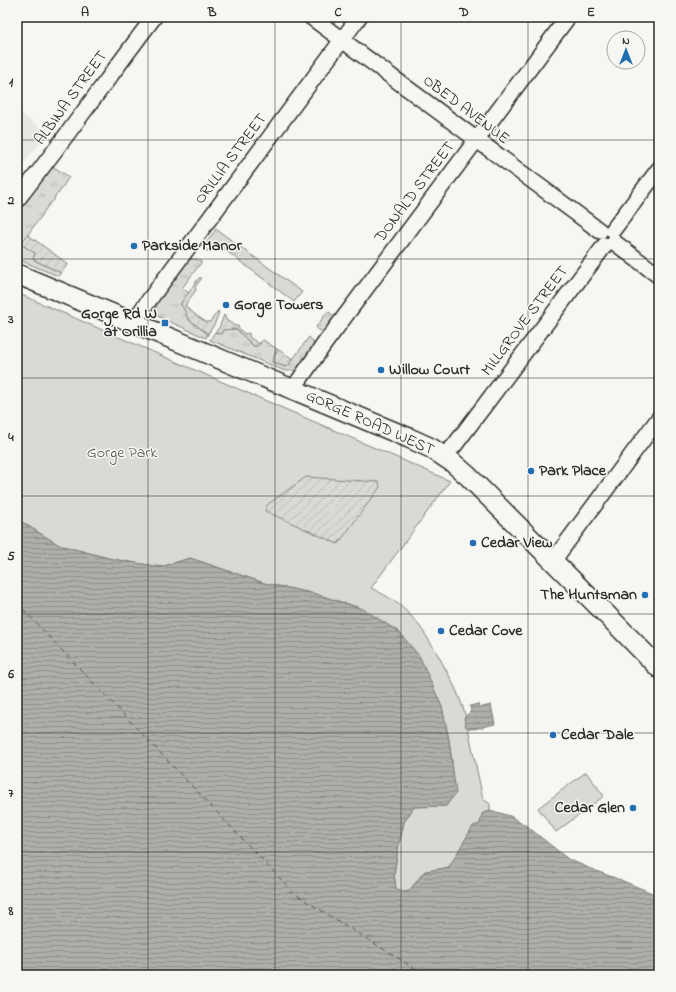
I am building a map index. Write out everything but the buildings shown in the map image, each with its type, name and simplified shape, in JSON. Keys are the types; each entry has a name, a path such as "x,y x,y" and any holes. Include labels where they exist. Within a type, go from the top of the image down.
{"main road":[{"name":"GORGE ROAD WEST","path":"17,274 431,448 452,462 468,476 658,665"}],"street":[{"name":"ALBINA STREET","path":"17,200 154,17"},
{"name":"OBED AVENUE","path":"311,17 659,276"},
{"name":"ORILLIA STREET","path":"135,323 149,299 359,17"},
{"name":"DONALD STREET","path":"293,389 325,343 568,17"},
{"name":"MILLGROVE STREET","path":"443,456 457,442 659,168"},
{"path":"553,561 659,418"}],"shaded area":[{"path":"17,110 47,133 17,173"},
{"path":"17,503 20,508 20,521 59,545 112,559 161,567 190,558 264,583 316,594 363,609 399,632 420,657 442,707 449,740 456,793 446,806 414,807 404,822 394,874 396,889 408,892 425,871 449,867 473,826 480,824 482,814 490,810 510,816 528,827 568,859 652,893 659,901 659,975 17,975"},
{"path":"478,704 479,708 491,705 495,724 474,729 466,727 464,718 471,711 470,706"}],"green space":[{"path":"51,167 69,177 58,194 57,193 54,198 55,199 50,203 23,241 35,253 34,259 61,273 58,276 17,259 17,211 48,168"},
{"path":"216,229 302,292 294,302 217,244 210,252 208,252 204,247"},
{"path":"28,235 68,264 61,273 33,259 35,253 22,245 22,241"},
{"path":"196,259 201,261 201,263 182,288 189,293 181,305 184,308 188,319 208,334 206,338 155,314 155,309 158,303 156,301 185,260"},
{"path":"199,278 202,278 195,287 196,290 186,304 186,307 206,322 210,322 218,311 219,312 215,323 208,334 188,319 181,305 183,299"},
{"name":"Gorge Park","path":"17,293 450,481 371,588 397,603 419,625 450,676 465,714 483,799 490,804 490,810 482,814 480,824 449,867 425,871 408,892 396,889 394,874 404,822 414,807 446,806 452,762 442,707 399,632 363,609 316,594 264,583 190,558 161,567 112,559 59,545 20,521 20,508 17,503"},
{"path":"328,311 336,318 326,331 319,330 316,327"},
{"path":"224,315 226,320 235,326 238,326 239,329 245,334 249,333 249,337 258,343 261,343 254,346 238,330 235,329 223,330 221,334 215,332 219,328"},
{"path":"223,330 238,330 254,346 257,346 263,340 277,349 272,362 286,367 309,337 313,342 314,347 297,372 295,370 285,371 210,340 215,332 221,334"},
{"path":"277,349 293,359 288,366 286,367 272,362"},
{"path":"306,477 379,482 380,487 338,544 265,511 267,505"},
{"path":"586,772 604,796 556,832 538,808"}],"ferry route":[{"path":"17,603 295,894 425,975"}],"place":[{"name":"Parkside Manor","path":"134,246"},
{"name":"Gorge Towers","path":"226,305"},
{"name":"Gorge Rd W at Orillia","path":"165,323"},
{"name":"Willow Court","path":"381,370"},
{"name":"Park Place","path":"531,471"},
{"name":"Cedar View","path":"473,543"},
{"name":"The Huntsman","path":"645,595"},
{"name":"Cedar Cove","path":"441,631"},
{"name":"Cedar Dale","path":"553,735"},
{"name":"Cedar Glen","path":"633,808"}]}
